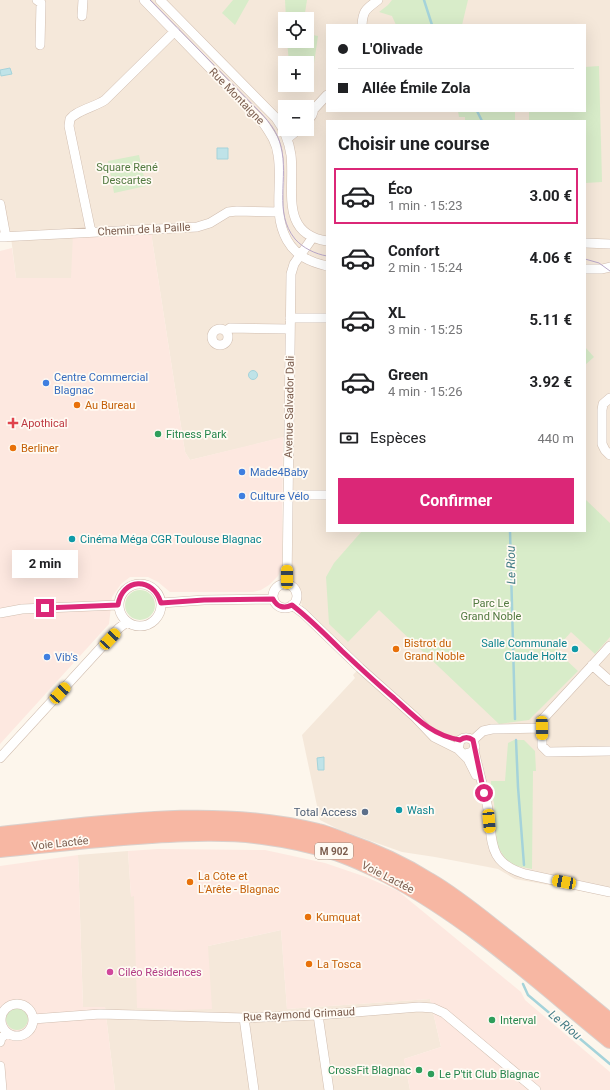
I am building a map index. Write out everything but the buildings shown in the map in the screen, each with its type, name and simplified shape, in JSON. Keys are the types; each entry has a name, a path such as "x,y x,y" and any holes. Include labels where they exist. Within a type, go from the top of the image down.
{"highway":[{"name":"Voie Lactée","path":"0,835 186,818 224,819 272,823 320,832 400,864 430,881 458,900 540,964 610,1022"},
{"name":"Voie Lactée","path":"0,849 130,836 190,832 233,833 263,836 289,840 333,851 368,865 397,880 424,895 451,913 494,945 610,1040"},
{"path":"540,964 610,1014"}],"street":[{"path":"37,0 40,4 40,45"},
{"path":"82,16 83,0"},
{"name":"Rue Montaigne","path":"144,0 260,118 271,134 278,155 280,178 280,222 290,245 300,256"},
{"name":"Rue Montaigne","path":"160,0 272,113 281,125 288,138 292,160 293,211 300,227 313,237"},
{"path":"362,24 365,10 378,0"},
{"path":"91,232 69,126 70,119 76,113 98,105 105,100 175,31"},
{"path":"314,109 326,96"},
{"name":"Chemin de la Paille","path":"0,204 3,237 197,227 210,223 228,212 279,212"},
{"path":"313,237 326,241"},
{"name":"Avenue Salvador Dali","path":"287,584 291,274 294,264 313,237"},
{"path":"586,243 610,244"},
{"path":"300,256 326,266"},
{"path":"586,269 609,269"},
{"path":"290,318 326,318"},
{"path":"226,331 230,328 290,328"},
{"path":"610,398 603,404 602,410 602,444 610,455"},
{"path":"288,495 326,495"},
{"path":"141,584 148,585 154,590 159,596 161,603 159,615 150,623 138,626 127,622 122,618 118,605 121,594 129,586 141,584"},
{"path":"287,584 293,587 296,592 296,600 292,605 286,608 280,607 273,599 274,592 277,587 287,584"},
{"path":"161,603 204,600 273,599"},
{"path":"0,613 22,609 118,605"},
{"path":"292,605 303,613 360,668 420,722 434,737 470,753 480,733 488,730 542,728"},
{"path":"0,607 12,606 22,609"},
{"path":"0,758 119,628 127,622"},
{"path":"610,646 542,720 542,746 548,752 610,751"},
{"path":"592,665 610,681"},
{"path":"484,791 461,748 465,738 468,738 474,745 484,791 488,811 491,843 501,862 513,871 610,892"},
{"path":"18,1003 26,1006 31,1012 33,1019 31,1028 24,1034 16,1036 7,1033 2,1027 0,1020 3,1011 6,1008 10,1005 18,1003"},
{"name":"Rue Raymond Grimaud","path":"33,1019 100,1014 244,1018 318,1015 419,1007 433,1008 444,1013 536,1090"},
{"path":"318,1015 329,1090"},
{"path":"244,1018 254,1090"},
{"path":"0,1042 1,1038 7,1033"},
{"path":"0,1066 2,1090"}],"shaded area":[{"path":"0,0 610,0 610,896 515,879 498,869 402,852 340,830 320,820 302,735 355,678 353,675 363,664 303,609 300,599 300,592 293,579 294,435 190,460 185,452 152,239 152,229 74,234 72,278 16,278 11,237 0,237"},
{"path":"152,229 152,239 185,452 190,460 283,437 282,566 278,576 269,585 261,590 253,592 170,592 158,582 148,577 130,577 121,584 112,597 109,624 0,744 0,251 12,248 16,278 71,278 73,234"},
{"path":"158,849 265,850 325,863 366,877 398,891 521,992 525,1000 610,1072 610,1090 410,1090 404,1059 441,1047 430,999 287,1009 281,930 208,946 212,1009 181,1010 137,1008 134,896 131,897 128,851"},
{"path":"128,851 131,896 134,896 208,946 281,930 287,1009 430,999 441,1047 404,1059 410,1090 115,1090 105,1007 83,1007 78,855"},
{"path":"78,855 83,1007 105,1007 115,1090 0,1090 0,866"}],"green space":[{"path":"233,0 249,0 235,25 222,13"},
{"path":"285,0 307,0 305,12 286,12"},
{"path":"392,0 468,0 462,24 396,24 392,16 379,12"},
{"path":"314,35 318,36 314,63 314,56 288,56 288,48 314,48"},
{"path":"599,66 602,182 586,183 586,120 529,120 529,112 586,112 586,67"},
{"path":"458,112 515,112 515,120 465,120 465,117 459,117"},
{"name":"Square René Descartes","path":"139,155 146,186 114,193 108,161"},
{"path":"586,348 594,357 586,364"},
{"name":"Parc Le Grand Noble","path":"586,500 610,523 610,637 595,654 571,632 557,648 563,657 578,671 529,720 499,724 379,610 348,642 329,624 326,577 334,563 361,532 586,532"},
{"path":"140,590 151,594 155,605 151,616 140,620 129,616 125,605 129,594"},
{"path":"514,740 524,740 535,751 536,771 533,771 532,869 517,866 507,861 497,846 491,781 505,781 508,743"},
{"path":"17,1008 25,1011 28,1019 25,1027 17,1030 9,1027 6,1019 9,1011"}],"water":[{"path":"10,68 12,74 1,76 0,70"},
{"path":"217,148 228,148 228,159 217,159"},
{"path":"253,370 258,375 253,380 248,375"},
{"path":"324,757 324,770 318,770 317,758"}],"waterway":[{"name":"Le Riou","path":"424,0 432,24"},
{"name":"Le Riou","path":"478,112 482,120"},
{"name":"Le Riou","path":"510,532 515,719"},
{"name":"Le Riou","path":"516,740 524,865"},
{"name":"Le Riou","path":"523,984 528,995 610,1064"}],"tram line":[{"path":"150,0 270,124 278,137 281,147 283,159 283,206 288,229 295,239 305,248 326,256"},
{"path":"586,259 599,263 610,271"}],"place":[{"name":"Centre Commercial Blagnac","path":"46,383"},
{"name":"Au Bureau","path":"77,405"},
{"name":"Apothical","path":"13,423"},
{"name":"Fitness Park","path":"158,434"},
{"name":"Berliner","path":"13,448"},
{"name":"Made4Baby","path":"242,472"},
{"name":"Culture Vélo","path":"242,496"},
{"name":"Cinéma Méga CGR Toulouse Blagnac","path":"72,539"},
{"name":"Bistrot du Grand Noble","path":"396,649"},
{"name":"Salle Communale Claude Holtz","path":"575,649"},
{"name":"Vib's","path":"47,657"},
{"name":"Wash","path":"399,810"},
{"name":"Total Access","path":"365,812"},
{"name":"La Côte et L'Arête - Blagnac","path":"190,882"},
{"name":"Kumquat","path":"308,917"},
{"name":"La Tosca","path":"309,964"},
{"name":"Ciléo Résidences","path":"110,972"},
{"name":"Interval","path":"492,1020"},
{"name":"CrossFit Blagnac","path":"419,1070"},
{"name":"Le P'tit Club Blagnac","path":"431,1074"}],"route":[{"path":"45,608 118,605 121,594 129,586 135,584 148,585 159,596 161,603 204,600 273,599 277,605 283,608 292,605 303,613 360,668 420,722 438,735 450,739 460,740 462,738 471,738 475,743 474,750 484,793"}]}
